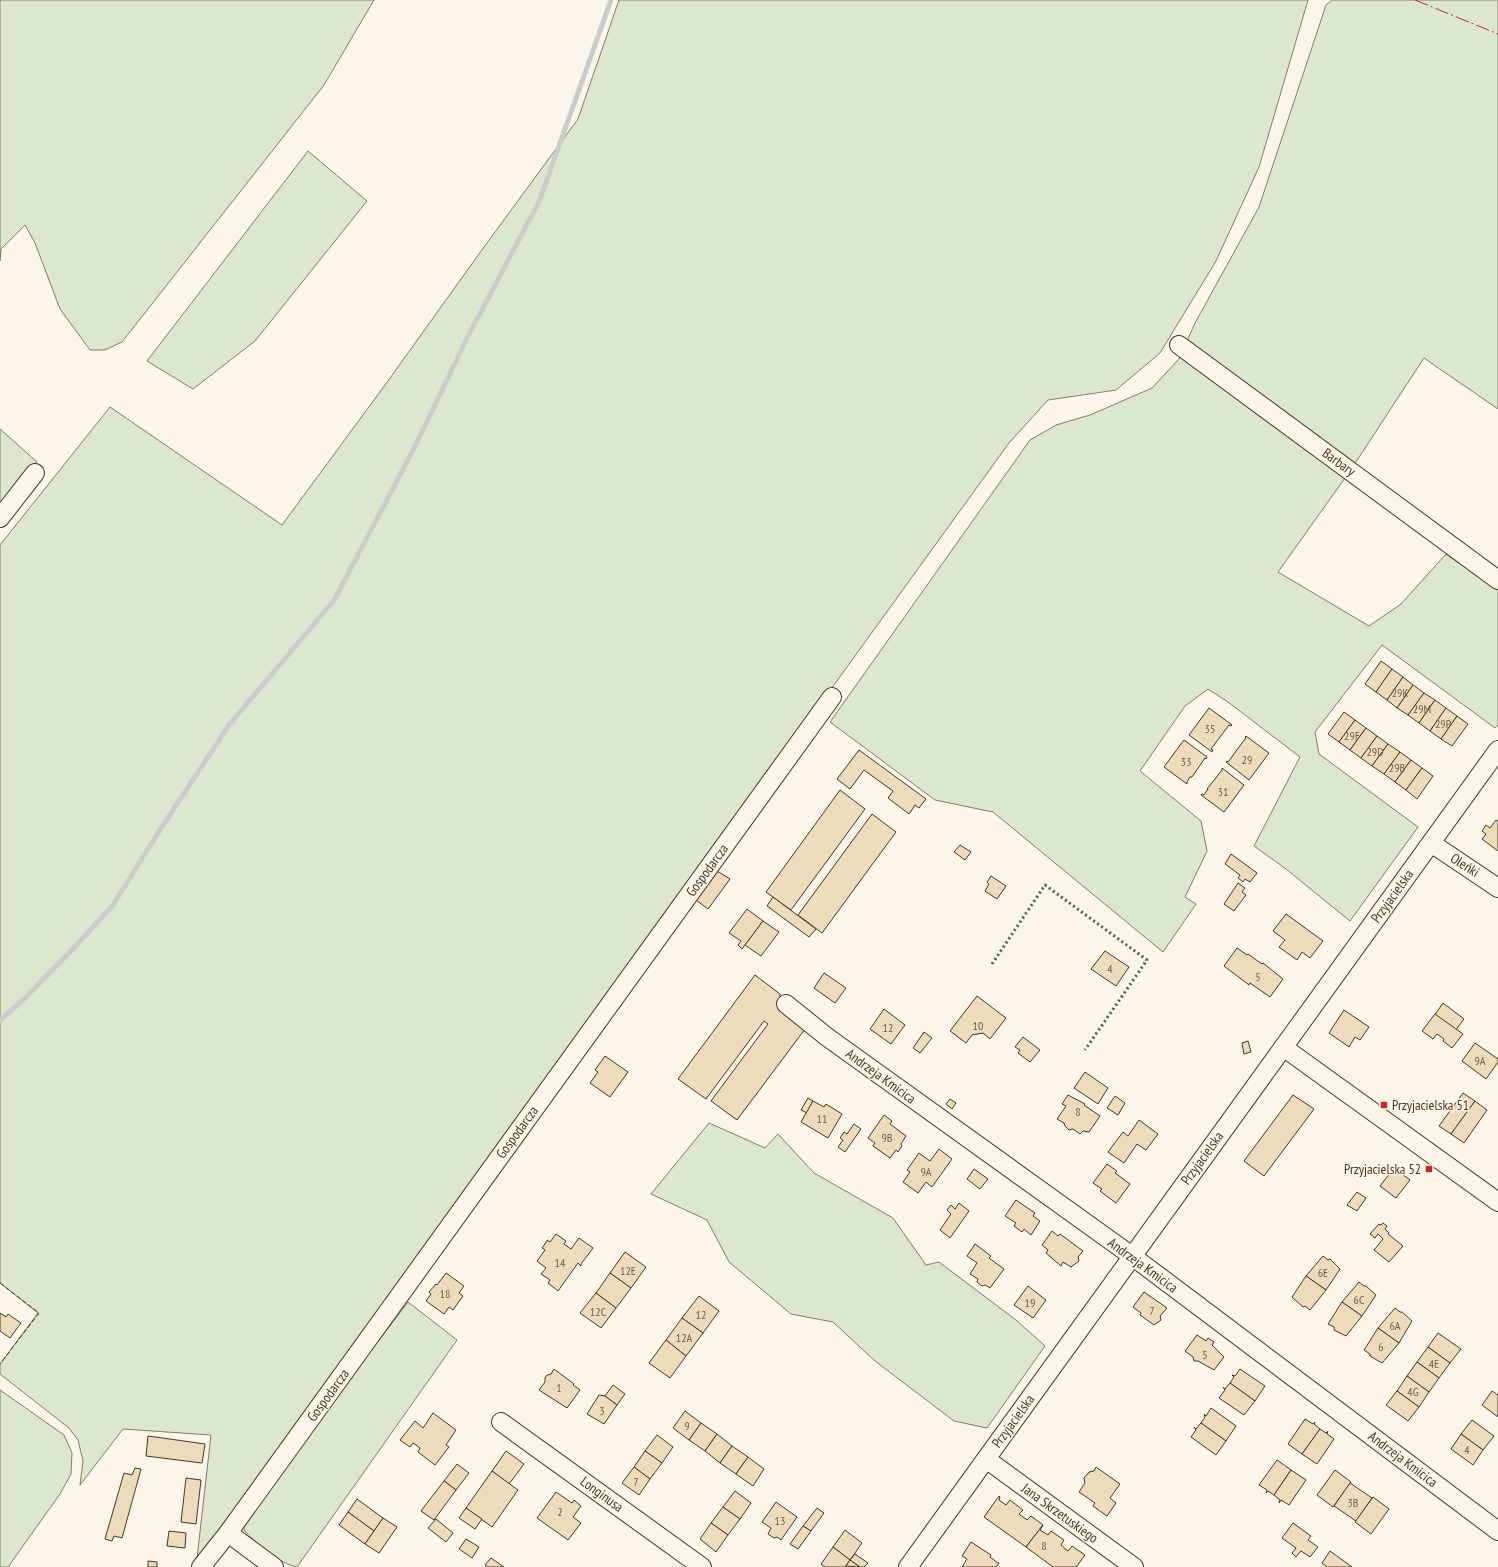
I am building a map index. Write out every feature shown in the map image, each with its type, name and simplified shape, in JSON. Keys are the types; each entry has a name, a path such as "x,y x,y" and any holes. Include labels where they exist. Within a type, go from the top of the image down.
{"street":[{"name":"Barbary","path":"1179,345 1498,580"},
{"path":"0,518 35,473"},
{"name":"Gospodarcza","path":"202,1567 832,697"},
{"name":"Przyjacielska","path":"908,1567 1498,750"},
{"name":"Oleńki","path":"1431,843 1498,888"},
{"name":"Andrzeja Kmicica","path":"786,1004 827,1037 1132,1256 1498,1531"},
{"path":"1283,1047 1498,1202"},
{"name":"Longinusa","path":"501,1422 702,1567"},
{"name":"Jana Skrzetuskiego","path":"986,1459 1134,1567"},
{"path":"228,1533 274,1567"}],"green space":[{"path":"0,0 374,0 324,85 122,342 105,350 90,350 60,309 35,243 25,225 1,249 0,261"},
{"path":"619,0 1308,0 1259,167 1216,261 1160,353 1116,390 1048,400 1009,443 196,1567 211,1435 123,1429 80,1485 83,1461 78,1440 69,1428 0,1374 0,1364 38,1313 0,1283 0,545 110,407 282,525 578,119"},
{"path":"1332,0 1498,0 1498,409 1424,358 1350,471 1278,572 1369,626 1401,604 1446,554 1498,590 1498,725 1495,728 1382,645 1315,732 1319,754 1418,827 1350,921 1286,869 1254,846 1300,757 1228,702 1208,689 1185,706 1140,771 1201,821 1207,851 1185,897 1196,904 1163,952 993,812 935,800 830,722 1030,440 1056,425 1090,415 1152,388 1179,359 1195,323 1259,207 1326,5"},
{"path":"308,151 367,201 255,341 193,389 147,361"},
{"path":"0,429 37,462 0,508"},
{"path":"709,1123 765,1148 778,1134 814,1173 893,1218 926,1265 939,1262 1016,1320 1045,1346 987,1428 954,1421 875,1361 833,1322 791,1314 729,1262 707,1220 651,1194"},
{"path":"408,1302 457,1340 297,1567 283,1562 261,1547 244,1530 245,1521 250,1510"},
{"path":"0,1390 64,1435 72,1453 71,1474 60,1494 8,1567 0,1567"}],"building":[{"path":"1381,661 1392,669 1376,692 1365,684"},
{"path":"1392,669 1403,677 1387,700 1376,692"},
{"path":"1403,677 1413,685 1397,708 1387,700"},
{"path":"1413,685 1424,693 1408,715 1397,708"},
{"path":"1424,693 1435,700 1419,723 1408,715"},
{"path":"1435,700 1446,708 1430,731 1419,723"},
{"path":"1209,708 1232,725 1229,725 1211,749 1213,750 1212,752 1189,735"},
{"path":"1446,708 1457,716 1441,739 1430,731"},
{"path":"1344,712 1355,720 1339,742 1328,734"},
{"path":"1457,716 1468,724 1452,746 1441,739"},
{"path":"1355,720 1366,728 1350,750 1339,742"},
{"path":"1366,728 1377,736 1361,758 1350,750"},
{"path":"1246,736 1269,753 1249,780 1226,762 1228,762"},
{"path":"1377,736 1388,744 1372,766 1361,758"},
{"path":"1184,740 1207,757 1192,777 1190,777 1187,784 1164,767"},
{"path":"1388,744 1400,752 1384,774 1372,766"},
{"path":"859,750 926,799 919,808 915,805 909,814 888,798 893,791 864,770 850,789 837,779"},
{"path":"1400,752 1411,760 1395,782 1384,774"},
{"path":"1411,760 1422,768 1406,790 1395,782"},
{"path":"1222,768 1244,785 1224,812 1201,795 1204,795"},
{"path":"1422,768 1433,776 1417,799 1406,790"},
{"path":"840,790 865,809 791,910 766,892"},
{"path":"872,814 896,832 822,933 798,915"},
{"path":"1496,820 1498,821 1498,851 1482,839 1486,834 1482,831 1486,825 1490,828"},
{"path":"960,845 971,852 965,860 954,852"},
{"path":"1231,854 1257,873 1250,882 1245,879 1243,882 1238,878 1240,875 1225,864"},
{"path":"717,871 730,879 708,909 696,900"},
{"path":"991,876 1006,886 997,899 985,891 989,884 987,882"},
{"path":"1238,883 1245,888 1242,892 1246,895 1234,911 1224,904"},
{"path":"773,897 816,929 809,937 767,906"},
{"path":"747,909 763,921 742,949 738,945 741,941 729,933"},
{"path":"1286,914 1323,941 1310,958 1302,952 1297,960 1279,947 1285,940 1273,931"},
{"path":"763,921 779,932 761,956 745,945"},
{"path":"1237,948 1262,964 1263,963 1283,979 1270,997 1250,983 1249,985 1224,966"},
{"path":"1105,951 1129,967 1116,986 1091,969"},
{"path":"824,973 846,988 835,1003 814,988"},
{"path":"755,975 780,994 780,1010 805,1029 737,1120 711,1101 768,1024 764,1021 706,1099 678,1079"},
{"path":"977,996 1006,1018 990,1039 983,1033 972,1035 966,1043 950,1031"},
{"path":"1443,1003 1464,1019 1453,1034 1432,1019"},
{"path":"884,1009 905,1025 891,1044 870,1029"},
{"path":"1344,1010 1369,1027 1360,1040 1355,1037 1349,1047 1329,1033"},
{"path":"1435,1014 1463,1034 1452,1048 1437,1034 1433,1039 1422,1031"},
{"path":"924,1032 932,1038 920,1053 913,1048"},
{"path":"1023,1037 1040,1050 1030,1062 1018,1053 1020,1050 1015,1047"},
{"path":"1248,1041 1251,1052 1244,1054 1242,1043"},
{"path":"1475,1043 1498,1059 1498,1062 1486,1079 1462,1061"},
{"path":"605,1056 628,1072 610,1097 590,1083 598,1072 595,1070"},
{"path":"1085,1072 1108,1088 1098,1104 1074,1088"},
{"path":"1463,1093 1475,1101 1451,1134 1439,1126"},
{"path":"1068,1095 1085,1104 1084,1105 1100,1116 1089,1132 1083,1131 1080,1134 1073,1129 1069,1130 1064,1123 1057,1119 1066,1106 1062,1104"},
{"path":"1293,1095 1314,1109 1264,1176 1244,1161"},
{"path":"1115,1096 1125,1103 1118,1115 1107,1108"},
{"path":"808,1098 813,1101 807,1113 801,1110"},
{"path":"950,1099 956,1103 952,1109 946,1104"},
{"path":"813,1101 824,1107 826,1104 842,1114 828,1138 801,1122"},
{"path":"1475,1101 1487,1110 1464,1143 1451,1134"},
{"path":"884,1115 892,1121 890,1124 906,1136 898,1152 896,1150 890,1158 873,1146 875,1143 868,1138"},
{"path":"1139,1120 1158,1134 1146,1150 1137,1144 1124,1163 1108,1152 1123,1132 1128,1136"},
{"path":"854,1124 861,1129 845,1152 838,1147 843,1140 840,1138 844,1132 847,1134"},
{"path":"939,1149 952,1159 932,1187 926,1182 918,1193 903,1182 910,1172 907,1170 919,1153 930,1161"},
{"path":"1107,1164 1117,1171 1115,1173 1130,1184 1116,1203 1100,1191 1102,1189 1093,1183"},
{"path":"1394,1168 1410,1180 1396,1198 1380,1186"},
{"path":"974,1169 988,1179 980,1189 967,1179"},
{"path":"1357,1192 1366,1198 1357,1211 1347,1205"},
{"path":"1016,1200 1035,1213 1033,1216 1040,1221 1031,1235 1024,1229 1022,1232 1014,1226 1016,1223 1005,1216"},
{"path":"959,1203 969,1211 950,1238 940,1230 951,1214 947,1210 951,1205 955,1209"},
{"path":"1383,1223 1387,1226 1385,1229 1389,1233 1388,1234 1403,1246 1389,1262 1374,1250 1383,1239 1378,1234 1375,1238 1370,1234 1379,1224 1381,1225"},
{"path":"1052,1231 1058,1236 1060,1234 1083,1251 1078,1257 1079,1261 1071,1267 1063,1262 1061,1266 1046,1253 1048,1250 1042,1245"},
{"path":"556,1234 566,1241 564,1244 571,1249 579,1238 593,1248 581,1266 578,1263 558,1291 548,1283 550,1280 541,1274 546,1268 537,1261 545,1250 542,1248 547,1240 550,1242"},
{"path":"975,1244 991,1256 989,1258 1004,1269 990,1288 985,1285 982,1286 977,1282 978,1279 970,1274 977,1263 967,1256"},
{"path":"625,1252 646,1267 631,1288 610,1273"},
{"path":"1323,1256 1328,1260 1330,1259 1340,1269 1326,1290 1306,1276"},
{"path":"446,1273 464,1286 459,1293 463,1296 453,1310 449,1307 444,1314 426,1301 431,1294 429,1292 436,1284 437,1285"},
{"path":"610,1273 631,1288 616,1308 596,1293"},
{"path":"1306,1276 1326,1290 1310,1310 1305,1306 1303,1307 1292,1297"},
{"path":"1359,1282 1376,1295 1362,1316 1342,1302"},
{"path":"1028,1286 1046,1300 1033,1318 1014,1305"},
{"path":"1144,1292 1167,1308 1160,1316 1161,1320 1154,1325 1140,1315 1141,1313 1133,1307"},
{"path":"596,1293 616,1308 601,1328 580,1313"},
{"path":"699,1296 719,1311 703,1333 682,1318"},
{"path":"1342,1302 1362,1316 1346,1336 1334,1330 1334,1327 1328,1324"},
{"path":"1395,1308 1412,1321 1399,1343 1378,1328"},
{"path":"0,1313 6,1317 8,1314 21,1323 10,1338 0,1331"},
{"path":"682,1318 703,1333 686,1356 666,1340"},
{"path":"1378,1328 1399,1343 1382,1363 1370,1356 1370,1354 1364,1350"},
{"path":"1438,1333 1461,1349 1450,1363 1428,1347"},
{"path":"1197,1335 1206,1341 1208,1338 1214,1342 1212,1345 1224,1357 1214,1370 1198,1361 1194,1361 1193,1357 1185,1351"},
{"path":"666,1340 686,1356 670,1378 649,1363"},
{"path":"1428,1347 1450,1363 1439,1378 1417,1362"},
{"path":"1417,1362 1439,1378 1429,1392 1407,1376"},
{"path":"554,1369 580,1390 567,1408 539,1390 545,1382 547,1375 551,1374"},
{"path":"1240,1369 1265,1386 1255,1401 1230,1383 1234,1377 1232,1375 1235,1376"},
{"path":"1407,1376 1429,1392 1419,1407 1397,1391"},
{"path":"1230,1383 1255,1401 1244,1415 1219,1398 1225,1390 1223,1387 1225,1389"},
{"path":"613,1385 625,1394 617,1405 605,1396"},
{"path":"1397,1391 1419,1407 1408,1421 1386,1405"},
{"path":"1492,1391 1498,1395 1498,1417 1482,1405"},
{"path":"599,1395 605,1396 617,1405 604,1424 587,1414"},
{"path":"1211,1408 1236,1426 1226,1441 1201,1423 1205,1417 1204,1414 1206,1416"},
{"path":"685,1411 701,1423 689,1440 673,1428"},
{"path":"433,1413 456,1430 446,1445 449,1447 435,1465 418,1452 420,1448 413,1443 410,1447 400,1440 415,1421 423,1428"},
{"path":"1305,1419 1313,1424 1315,1422 1314,1424 1320,1429 1302,1454 1288,1444"},
{"path":"1472,1420 1494,1436 1483,1450 1461,1434"},
{"path":"701,1423 717,1434 705,1451 689,1440"},
{"path":"1201,1423 1226,1441 1216,1455 1191,1437 1196,1430 1194,1427 1196,1429"},
{"path":"1320,1429 1326,1433 1328,1431 1327,1434 1334,1439 1317,1464 1302,1454"},
{"path":"717,1434 732,1446 720,1463 705,1451"},
{"path":"1461,1434 1483,1450 1473,1465 1451,1449"},
{"path":"657,1435 673,1447 662,1463 645,1451"},
{"path":"148,1436 205,1444 202,1463 146,1456"},
{"path":"732,1446 748,1457 736,1474 720,1463"},
{"path":"506,1451 524,1464 509,1484 492,1471"},
{"path":"645,1451 662,1463 650,1479 634,1467"},
{"path":"748,1457 764,1469 753,1486 736,1474"},
{"path":"1277,1460 1291,1470 1274,1495 1268,1491 1266,1493 1267,1490 1259,1485"},
{"path":"457,1464 469,1473 456,1490 444,1481"},
{"path":"634,1467 650,1479 639,1495 622,1483"},
{"path":"1096,1467 1120,1484 1110,1498 1116,1503 1107,1516 1093,1506 1095,1503 1079,1492 1085,1483 1084,1478 1089,1472 1094,1471"},
{"path":"135,1468 141,1469 122,1538 114,1536 112,1541 105,1539 124,1473 132,1475"},
{"path":"1291,1470 1306,1480 1289,1505 1281,1500 1279,1503 1280,1500 1274,1495"},
{"path":"1335,1470 1351,1482 1333,1507 1317,1495"},
{"path":"492,1471 518,1490 492,1527 466,1508"},
{"path":"186,1478 201,1480 196,1524 181,1522"},
{"path":"444,1481 456,1490 434,1520 421,1511"},
{"path":"1350,1483 1372,1498 1356,1521 1334,1506"},
{"path":"735,1491 751,1503 740,1519 723,1507"},
{"path":"556,1492 572,1503 574,1500 581,1506 573,1517 581,1523 568,1540 537,1518"},
{"path":"999,1496 999,1500 1006,1505 1010,1500 1023,1510 1019,1514 1027,1520 1031,1516 1043,1525 1026,1547 984,1517"},
{"path":"1373,1497 1389,1509 1371,1534 1355,1522"},
{"path":"357,1499 383,1518 374,1531 348,1512"},
{"path":"776,1502 797,1517 781,1540 768,1534 771,1528 762,1522"},
{"path":"723,1507 740,1519 728,1535 711,1523"},
{"path":"466,1508 482,1519 475,1529 459,1518"},
{"path":"817,1508 824,1513 811,1531 803,1526"},
{"path":"348,1512 374,1531 365,1544 339,1525"},
{"path":"383,1518 397,1527 379,1553 365,1544"},
{"path":"436,1519 453,1533 446,1542 428,1528"},
{"path":"711,1523 728,1535 716,1552 700,1539"},
{"path":"1293,1523 1311,1536 1308,1540 1318,1547 1310,1557 1301,1551 1296,1557 1292,1553 1296,1548 1282,1538"},
{"path":"1043,1525 1040,1530 1048,1535 1051,1531 1064,1540 1061,1545 1068,1551 1072,1546 1085,1555 1076,1567 1053,1567 1026,1547"},
{"path":"803,1526 811,1531 798,1549 790,1544"},
{"path":"845,1530 862,1543 850,1560 833,1547"},
{"path":"169,1531 186,1533 185,1548 167,1546"},
{"path":"466,1539 479,1547 472,1558 459,1549"},
{"path":"971,1542 991,1555 990,1557 999,1563 996,1567 962,1567 967,1559 962,1556"},
{"path":"833,1547 850,1560 845,1567 825,1567 821,1564"},
{"path":"1330,1551 1352,1567 1327,1567 1322,1563"},
{"path":"855,1554 868,1563 864,1567 860,1567 850,1560"},
{"path":"491,1558 504,1567 488,1567 485,1565"},
{"path":"850,1560 860,1567 846,1566"},
{"path":"148,1561 157,1562 157,1567 148,1567"}],"waterway":[{"path":"0,1020 21,1002 73,949 113,905 165,822 229,725 335,599 415,446 468,336 539,202 611,0"}],"hedge":[{"path":"992,964 1045,885 1147,960 1085,1050"}],"fence":[{"path":"0,1283 39,1313 0,1364"}],"power":[{"path":"1415,0 1498,34"}],"place":[{"name":"Przyjacielska 51","path":"1384,1105"},
{"name":"Przyjacielska 52","path":"1429,1169"}]}
